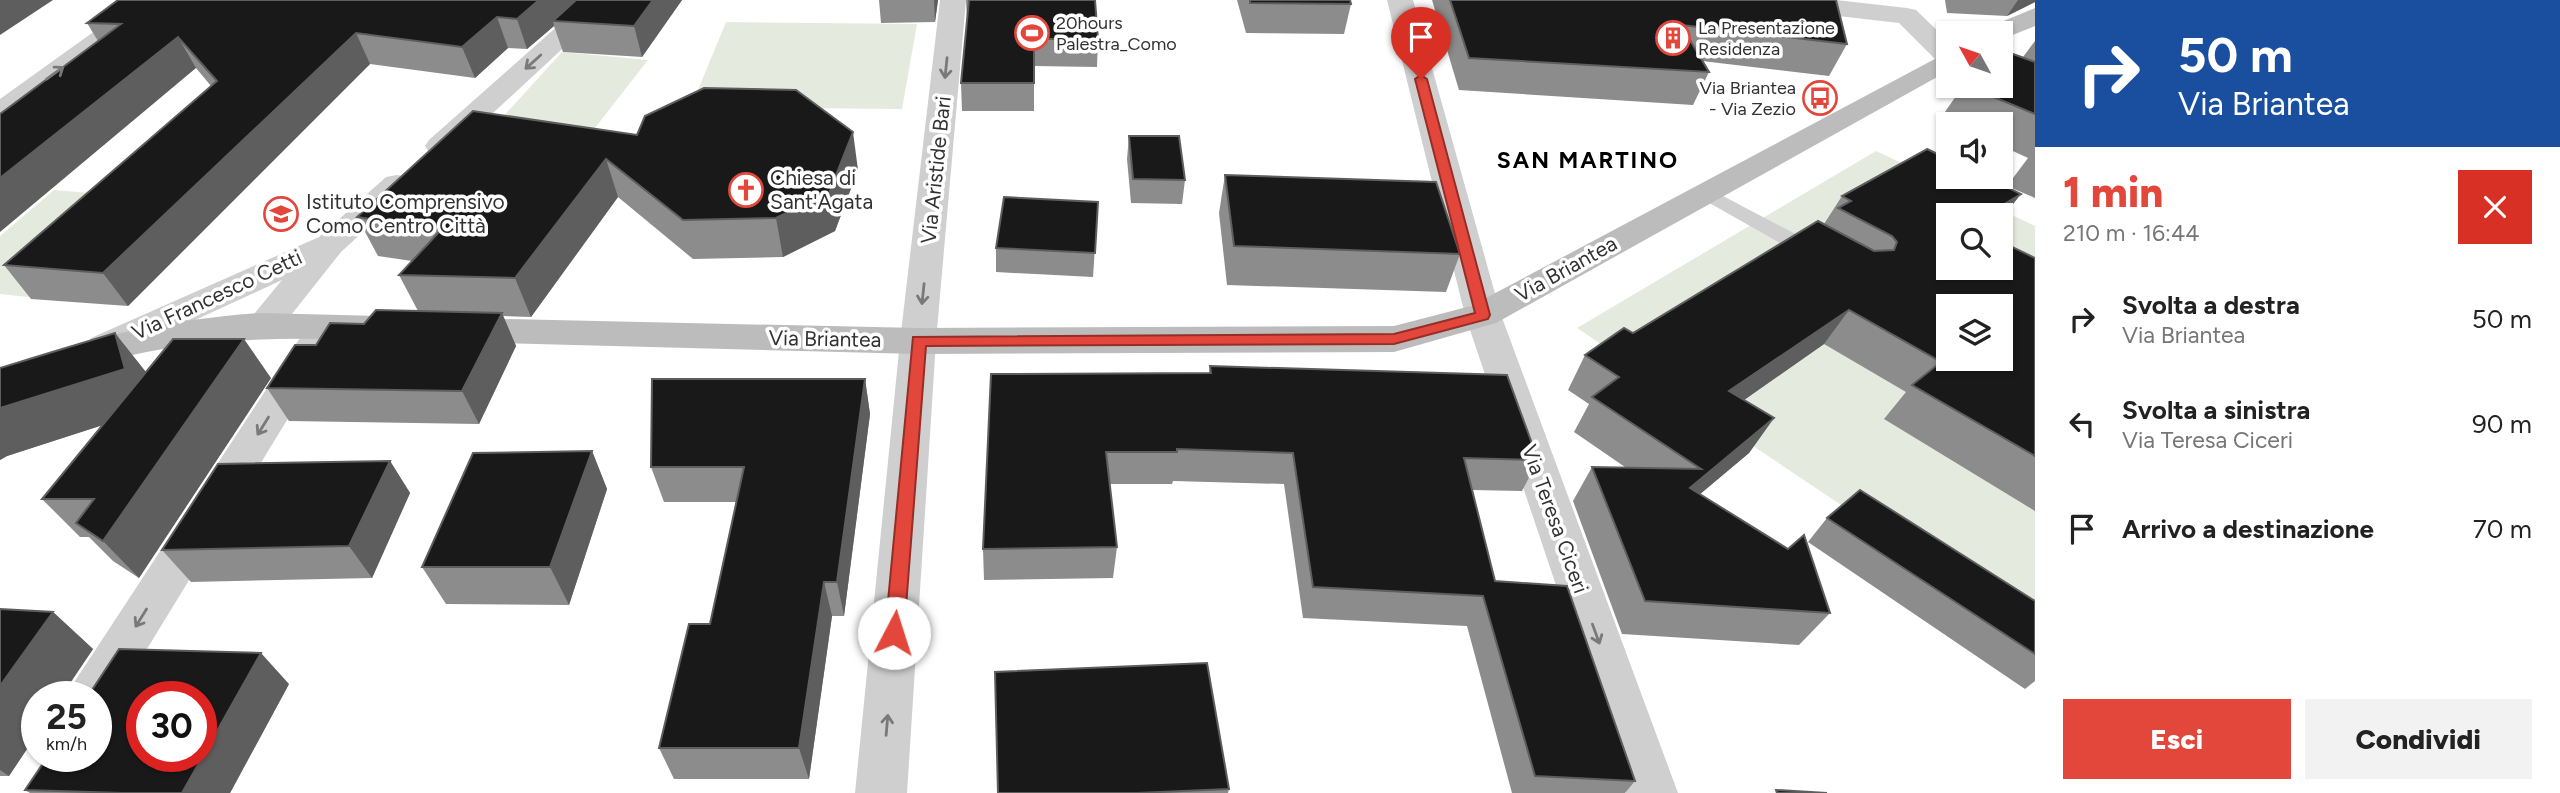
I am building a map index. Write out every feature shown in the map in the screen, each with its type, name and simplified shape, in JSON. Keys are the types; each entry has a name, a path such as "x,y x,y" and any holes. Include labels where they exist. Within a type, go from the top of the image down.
{"main road":[{"path":"2013,26 2035,16"},
{"name":"Via Briantea","path":"0,382 57,360 104,347 214,329 263,325 918,341 1394,339 1483,315 1936,65"}],"street":[{"path":"0,113 155,0"},
{"name":"Via Francesco Cetti","path":"263,325 331,244 602,0"},
{"name":"Via Aristide Bari","path":"881,793 918,341 953,0"},
{"name":"Via Teresa Ciceri","path":"1401,0 1483,315 1652,793"},
{"path":"1770,0 1900,8 1936,46"},
{"name":"Via Francesco Cetti","path":"104,347 331,244"},
{"path":"102,681 326,327"}],"lane":[{"path":"1703,192 1836,265"}],"shaded area":[{"path":"726,22 917,24 902,109 691,107"},
{"path":"562,52 648,60 584,142 490,131"},
{"path":"1876,151 1936,179 1936,189 1957,189 1986,203 1936,203 1936,280 2013,280 2013,216 2035,226 2035,635 1577,328"},
{"path":"54,190 139,197 28,297 0,294 0,236"}],"building":[{"path":"118,0 539,0 517,19 497,17 462,47 356,33 103,273 4,265 217,81 178,37 0,178 0,114 121,24 87,23"},
{"path":"576,0 653,0 634,26 553,21"},
{"name":"20hours Palestra_Como","path":"969,0 1095,0 1098,39 1034,39 1034,83 961,83"},
{"path":"1250,0 1350,0 1351,4 1250,3"},
{"path":"1450,0 1836,0 1847,44 1681,25 1709,72 1469,58"},
{"path":"2013,54 2035,62 2035,114 1996,98 2013,98"},
{"path":"704,88 796,90 853,132 829,193 776,218 683,220 606,159 515,278 399,275 441,230 357,217 473,111 637,135 645,116"},
{"path":"1129,136 1179,136 1185,180 1133,179"},
{"path":"1927,149 1936,153 1936,189 2011,189 2021,194 2006,203 1936,203 1936,280 2013,280 2013,247 2035,258 2035,456 1912,385 1936,366 1936,371 2013,371 2013,294 1936,294 1936,359 1849,310 1729,391 1774,418 1690,488 1788,549 1804,535 1830,613 1645,601 1592,467 1701,469 1592,397 1619,377 1585,355 1624,328 1633,333 1818,221 1874,251 1894,250 1897,242 1892,236 1838,208 1851,201 1842,196"},
{"path":"1225,175 1436,182 1460,254 1234,246"},
{"path":"1004,197 1098,202 1095,253 996,248"},
{"path":"376,310 502,313 462,391 267,388 295,345 316,345 330,323 364,324"},
{"path":"115,333 125,369 0,408 0,368"},
{"path":"173,339 244,339 103,541 76,523 94,499 42,499"},
{"path":"1210,366 1507,375 1538,460 1464,458 1495,581 1567,586 1635,781 1535,776 1483,596 1313,587 1293,453 1177,449 1177,452 1106,452 1117,547 983,549 991,374 1211,373"},
{"path":"652,379 865,379 837,582 824,582 799,748 659,748 689,624 710,624 744,467 651,467"},
{"path":"592,451 550,567 422,567 473,453"},
{"path":"390,461 349,546 162,550 218,464"},
{"path":"1860,490 2035,601 2035,654 1827,518"},
{"path":"0,609 53,612 0,686"},
{"path":"119,649 261,653 217,731 217,681 126,681 126,772 194,772 182,793 25,790 37,772 112,772 112,681 98,681"},
{"path":"1207,663 1229,789 1137,793 998,793 995,672"},
{"path":"1776,790 1827,793 1777,793"}],"place":[{"name":"20hours Palestra_Como","path":"1032,33"},
{"name":"La Presentazione Residenza","path":"1673,38"},
{"name":"Via Briantea - Via Zezio","path":"1820,98"},
{"name":"Chiesa di Sant'Agata","path":"746,190"},
{"name":"Istituto Comprensivo Como Centro Città","path":"281,214"}],"district":[{"name":"SAN MARTINO","path":"1588,160"}],"route":[{"path":"894,633 918,341 1394,339 1483,315 1421,79"}]}
